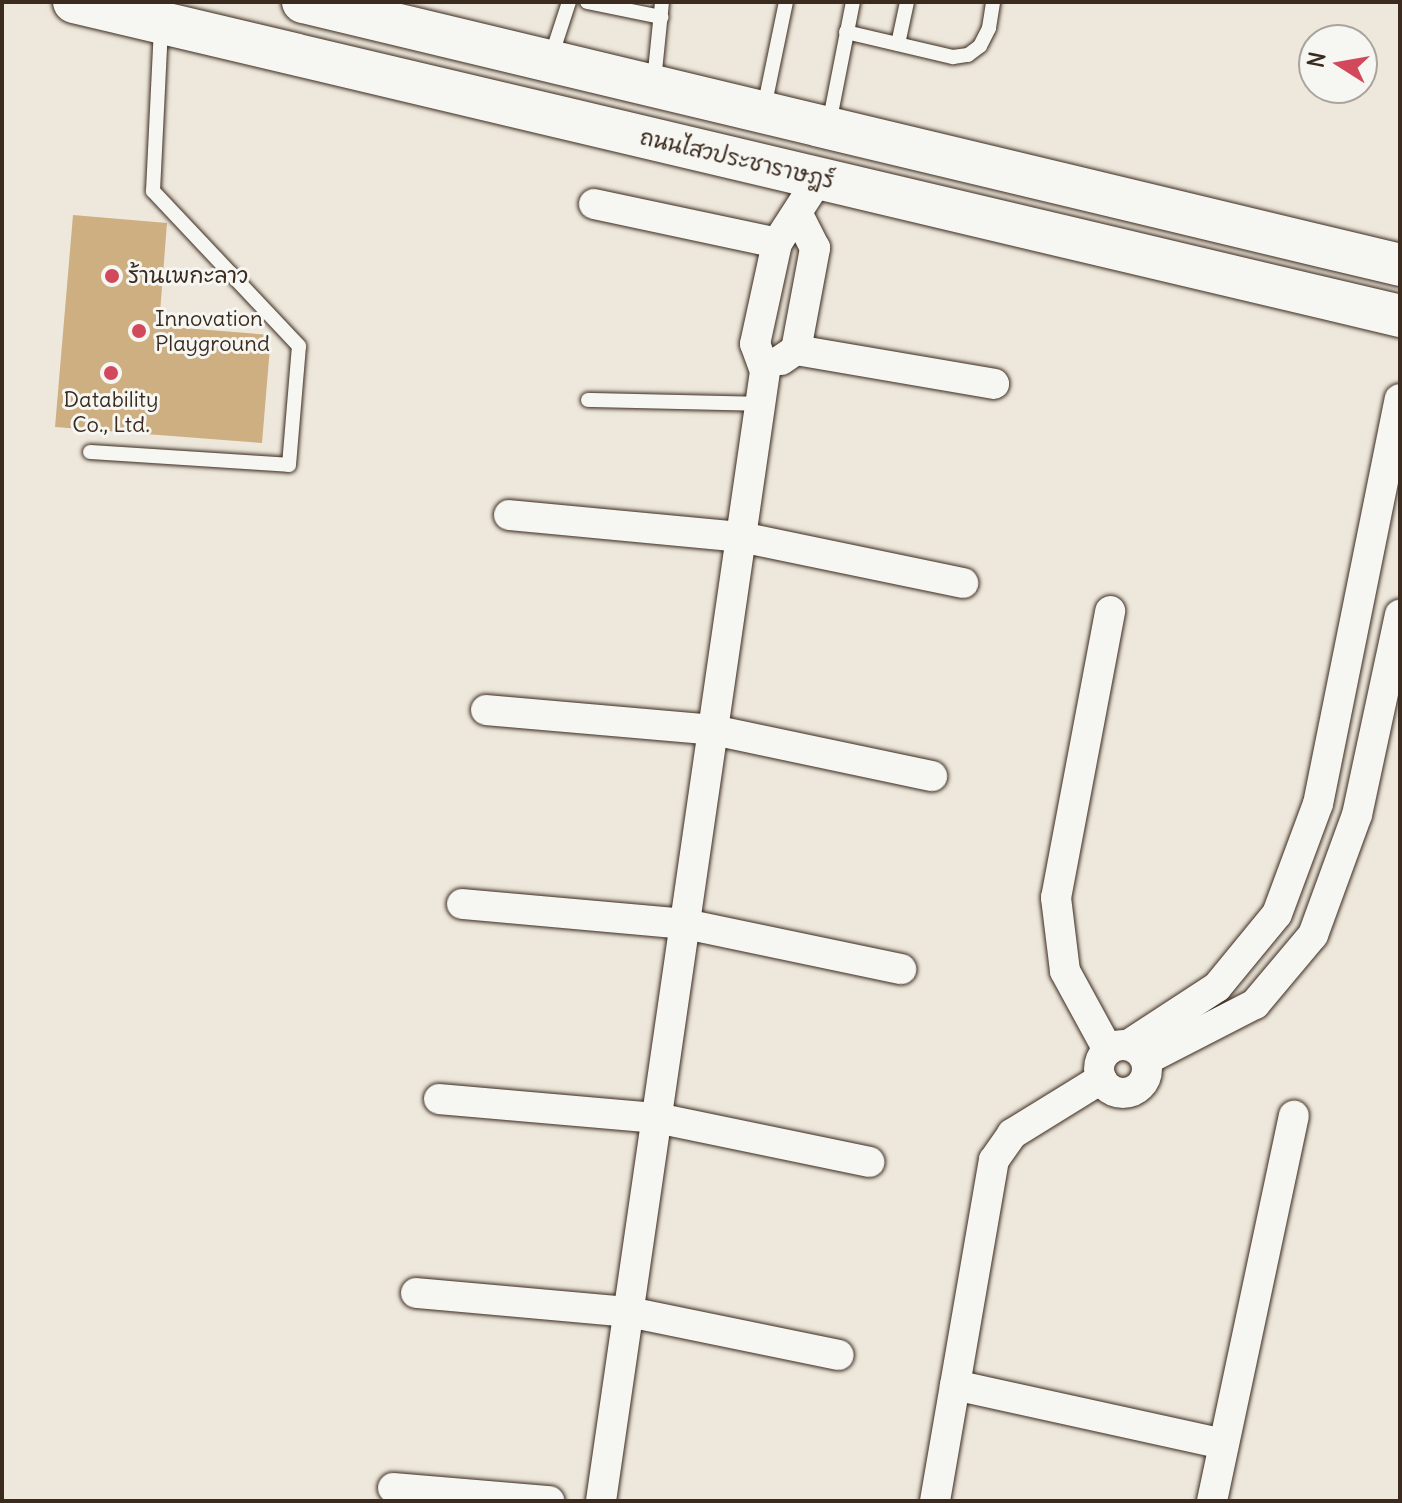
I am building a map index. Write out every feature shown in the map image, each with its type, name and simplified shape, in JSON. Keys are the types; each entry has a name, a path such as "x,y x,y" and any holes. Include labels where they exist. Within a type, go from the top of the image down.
{"main road":[{"name":"ถนนไสวประชาราษฎร์","path":"74,2 1400,316"},
{"path":"303,2 1400,265"},
{"path":"1184,265 1194,216"}],"street":[{"path":"601,1501 765,371 755,344 777,243 799,216 819,178"},
{"path":"594,204 777,243"},
{"path":"796,350 815,248 799,216"},
{"path":"765,371 796,350 994,384"},
{"path":"1127,1051 1217,987 1277,914 1318,804 1392,498 1400,399"},
{"path":"509,515 741,537 963,583"},
{"path":"1110,611 1056,898 1065,971 1127,1051 1147,1075 1133,1092 1118,1093 1101,1079 1100,1063 1127,1051 1255,1004 1313,935 1357,815 1400,615"},
{"path":"486,710 713,730 932,776"},
{"path":"1332,738 1372,746"},
{"path":"462,904 685,924 901,969"},
{"path":"935,1501 994,1160 1012,1134 1101,1079"},
{"path":"439,1099 657,1118 870,1162"},
{"path":"1212,1501 1294,1116"},
{"path":"416,1293 629,1312 839,1355"},
{"path":"955,1385 1224,1444"},
{"path":"393,1488 549,1501"}],"lane":[{"path":"549,61 569,2"},
{"path":"587,2 662,10 653,86"},
{"path":"763,112 786,2"},
{"path":"828,128 853,2"},
{"path":"898,44 907,2"},
{"path":"846,32 953,57 968,55 980,46 989,28 993,2"},
{"path":"90,452 289,465 299,346 153,191 161,22"},
{"path":"588,400 760,404"}],"building":[{"name":"Innovation Playground","path":"73,215 167,223 159,326 271,335 262,443 55,427"}],"place":[{"name":"ร้านเพกะลาว","path":"112,276"},
{"name":"Innovation Playground","path":"139,331"},
{"name":"Datability Co., Ltd.","path":"111,373"}]}
